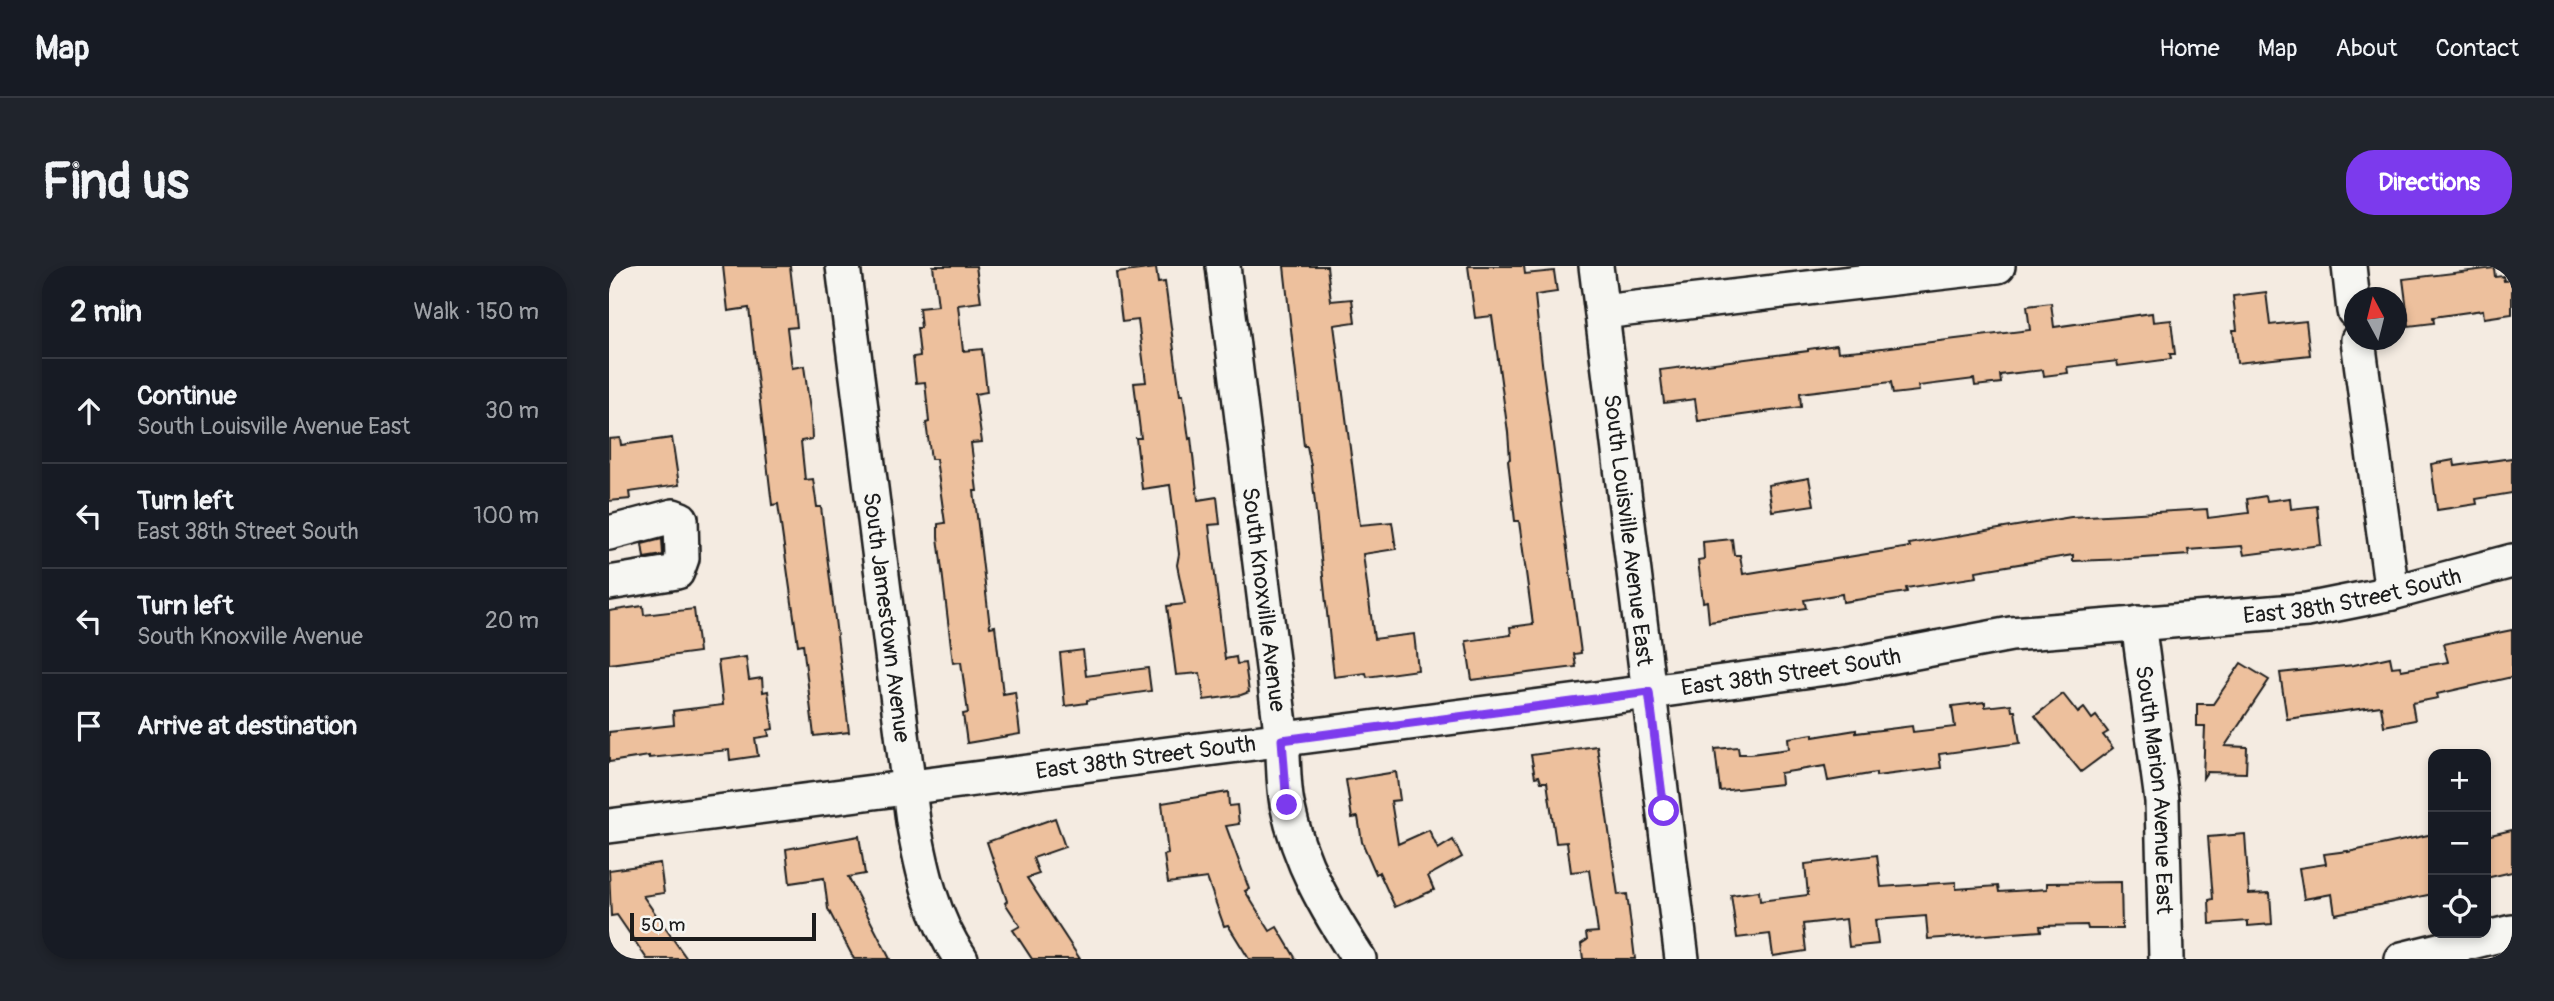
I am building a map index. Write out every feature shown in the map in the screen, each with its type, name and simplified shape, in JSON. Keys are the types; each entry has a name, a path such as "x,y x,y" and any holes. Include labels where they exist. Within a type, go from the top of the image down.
{"street":[{"name":"South Jamestown Avenue","path":"843,266 908,788 931,902 950,944 961,959"},
{"name":"South Knoxville Avenue","path":"1223,266 1282,740 1286,795 1299,850 1327,910 1359,959"},
{"name":"South Louisville Avenue East","path":"1596,266 1682,959"},
{"path":"1602,312 1998,266"},
{"path":"2349,266 2351,287"},
{"path":"2359,350 2392,593"},
{"path":"609,533 673,516 681,519 683,558 677,572 609,583"},
{"name":"East 38th Street South","path":"609,826 1841,666 2011,634 2297,612 2392,593 2512,561"},
{"name":"South Marion Avenue East","path":"2138,623 2162,801 2166,959"},
{"path":"2402,959 2512,932"}],"building":[{"path":"723,266 790,266 797,327 787,328 792,368 804,366 811,417 812,439 801,441 805,480 813,479 817,507 821,507 849,732 814,736 803,644 798,645 778,504 772,505 749,308 728,311"},
{"path":"933,266 976,266 981,302 958,305 963,351 982,349 987,392 975,394 982,442 971,443 977,491 974,491 990,627 995,626 1003,694 1015,692 1020,734 967,743 963,714 968,713 961,662 953,663 938,537 938,524 945,523 936,459 931,459 926,423 929,422 925,382 916,383 913,357 920,356 917,328 921,328 919,308 938,306"},
{"path":"1284,266 1327,266 1331,301 1352,299 1355,322 1334,325 1360,525 1392,522 1396,549 1363,554 1374,639 1414,634 1418,670 1367,677 1366,673 1334,677 1311,466 1307,446 1304,446"},
{"path":"1468,266 1524,266 1525,274 1554,271 1557,292 1535,295 1581,653 1574,654 1576,667 1472,680 1466,641 1511,635 1510,627 1533,624 1519,521 1515,521 1508,460 1508,432 1492,316 1475,318"},
{"path":"1156,268 1158,283 1165,282 1180,395 1183,395 1189,439 1191,438 1198,500 1217,497 1220,524 1209,525 1225,659 1236,657 1237,664 1245,663 1249,692 1241,695 1204,700 1200,673 1176,675 1167,606 1185,604 1177,565 1179,554 1170,485 1142,489 1136,438 1141,438 1134,383 1146,382 1138,320 1122,322 1116,273"},
{"path":"2494,268 2495,277 2503,276 2504,281 2512,280 2512,314 2484,318 2483,310 2433,317 2434,323 2409,326 2407,287 2404,287 2403,279"},
{"path":"2266,292 2270,325 2306,321 2310,355 2237,363 2233,296"},
{"path":"2051,303 2054,327 2152,313 2153,322 2171,320 2175,354 2170,354 2171,359 2118,366 2117,361 2067,367 2068,373 2044,376 2043,370 2000,375 2001,383 1975,386 1974,379 1918,386 1919,391 1893,394 1891,382 1800,393 1801,407 1698,421 1695,399 1664,403 1660,370 1837,345 1838,352 2030,330 2027,306"},
{"path":"620,438 621,445 672,438 679,485 629,492 630,499 609,501 609,439"},
{"path":"2512,458 2512,493 2476,499 2477,504 2437,510 2431,464 2454,460 2455,466"},
{"path":"1809,478 1814,505 1772,511 1768,485"},
{"path":"2266,496 2267,501 2290,498 2291,509 2317,506 2321,545 2244,555 2242,546 2188,550 2189,555 2128,559 2073,561 2073,555 1976,571 1977,577 1906,588 1907,592 1843,602 1842,594 1804,600 1806,608 1709,622 1707,601 1703,602 1698,560 1704,559 1703,542 1732,539 1734,555 1740,555 1743,574 2071,517 2207,509 2208,518 2249,513 2247,499"},
{"path":"662,539 663,555 644,558 642,544"},
{"path":"643,606 644,615 694,609 699,652 609,664 609,611"},
{"path":"2512,630 2512,677 2437,694 2438,698 2412,703 2415,720 2384,726 2381,706 2287,719 2280,673 2354,665 2390,657 2392,667 2400,666 2401,670 2448,662 2443,644"},
{"path":"1083,650 1086,676 1148,668 1151,691 1087,700 1087,703 1065,706 1060,653"},
{"path":"746,657 749,680 762,678 763,692 768,691 773,729 768,730 769,736 755,738 758,756 730,760 729,750 609,762 609,732 674,725 673,711 723,705 718,661"},
{"path":"2241,663 2269,680 2225,746 2247,747 2246,773 2207,772 2203,778 2205,726 2197,726 2197,704 2213,704"},
{"path":"2063,694 2078,713 2084,708 2092,719 2096,716 2108,732 2103,735 2113,748 2081,772 2035,716"},
{"path":"1985,702 1985,707 2011,704 2012,711 2015,711 2020,743 1939,754 1941,768 1876,776 1876,773 1828,781 1825,766 1780,773 1781,784 1720,791 1715,749 1738,747 1739,754 1751,754 1789,749 1788,738 1813,734 1813,737 1856,730 1856,733 1912,726 1913,732 1955,727 1952,706"},
{"path":"1597,746 1618,895 1627,894 1635,959 1583,959 1581,944 1587,940 1586,933 1598,932 1589,870 1571,872 1567,842 1556,843 1547,782 1541,782 1539,776 1535,777 1531,755"},
{"path":"1396,772 1400,800 1391,801 1398,844 1429,830 1438,849 1453,840 1462,857 1428,876 1434,890 1395,907 1362,842 1358,817 1352,818 1346,780"},
{"path":"1228,792 1229,806 1237,805 1239,824 1226,826 1249,889 1245,891 1270,931 1277,927 1296,959 1249,959 1228,925 1224,926 1207,878 1168,883 1164,855 1168,854 1162,803"},
{"path":"1055,818 1065,847 1033,858 1039,874 1027,878 1080,959 1032,959 1013,930 1020,926 1005,903 1007,901 987,842"},
{"path":"2512,830 2512,872 2491,877 2491,835"},
{"path":"2245,834 2249,894 2270,893 2272,924 2248,926 2248,921 2210,924 2209,900 2213,899 2208,837"},
{"path":"2428,835 2428,895 2335,914 2332,894 2304,899 2299,868 2326,864 2324,854 2348,852"},
{"path":"859,836 865,874 848,877 890,959 854,959 828,909 824,878 790,883 786,849"},
{"path":"1877,855 1881,887 1956,882 1956,889 1998,886 1999,892 2047,889 2047,883 2121,882 2122,929 2088,929 2087,925 2040,926 2041,931 1928,939 1926,916 1875,920 1878,944 1849,947 1846,919 1803,924 1806,951 1773,956 1770,934 1737,938 1731,895 1759,891 1760,901 1808,895 1805,864"},
{"path":"660,863 664,893 643,896 687,959 647,959 617,915 611,916 609,870"}],"route":[{"path":"1287,805 1282,740 1649,692 1664,811"}]}
